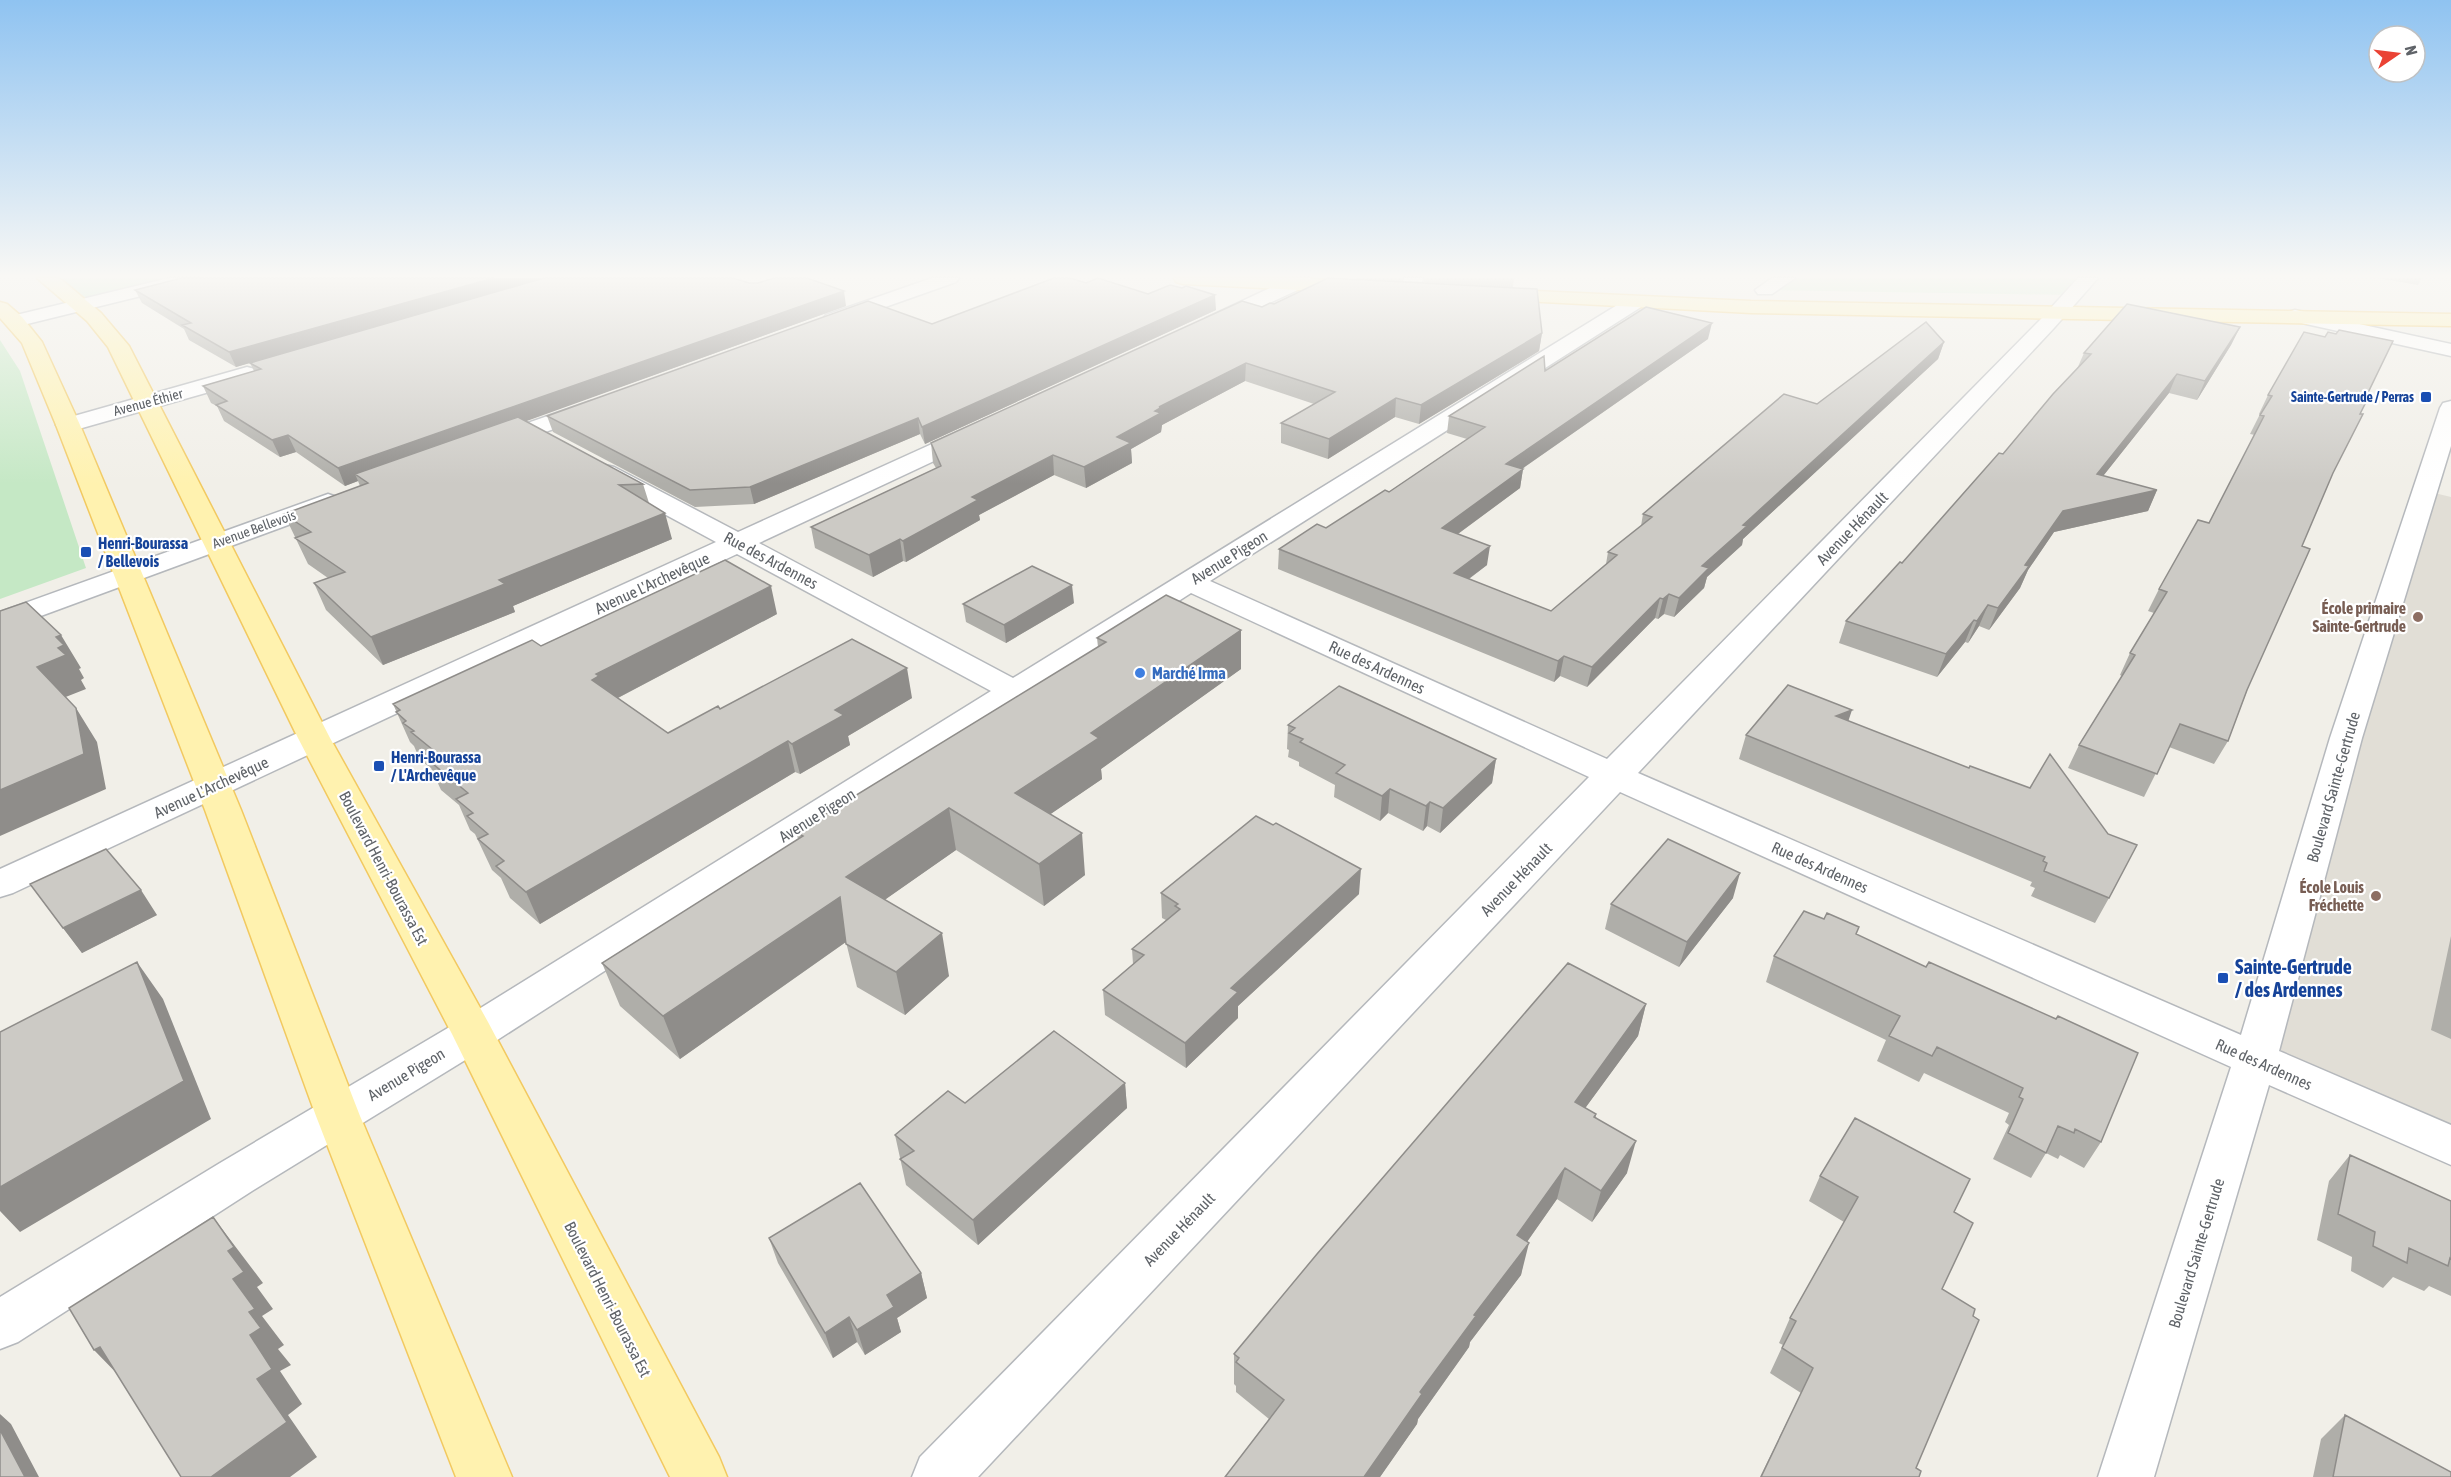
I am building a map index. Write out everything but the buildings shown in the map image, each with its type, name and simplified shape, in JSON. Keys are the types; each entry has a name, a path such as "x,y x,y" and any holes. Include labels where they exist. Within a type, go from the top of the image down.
{"main road":[{"path":"34,347 68,424 213,786 338,1116 484,1477"},
{"name":"Boulevard Henri-Bourassa Est","path":"118,347 314,738 472,1034 699,1477"}],"street":[{"name":"Avenue Pigeon","path":"0,1326 472,1034 1564,347"},
{"name":"Avenue Hénault","path":"939,1477 1615,776 2023,347"},
{"name":"Avenue Éthier","path":"68,424 266,369"},
{"path":"472,451 617,398"},
{"name":"Boulevard Sainte-Gertrude","path":"2126,1477 2255,1060 2346,738 2451,408"},
{"name":"Avenue L'Archevêque","path":"0,884 999,422"},
{"name":"Rue des Ardennes","path":"528,431 1014,691"},
{"name":"Avenue Bellevois","path":"0,622 350,495"},
{"name":"Rue des Ardennes","path":"1190,582 1615,776 2451,1146"}],"shaded area":[{"name":"École Louis Fréchette","path":"2426,491 2451,497 2451,1146 2255,1060"}],"green space":[{"path":"0,347 4,347 20,371 86,568 0,599"}],"place":[{"name":"Sainte-Gertrude / Perras","path":"2426,397"},
{"name":"Henri-Bourassa / Bellevois","path":"86,552"},
{"name":"École primaire Sainte-Gertrude","path":"2418,617"},
{"name":"Marché Irma","path":"1140,673"},
{"name":"Henri-Bourassa / L'Archevêque","path":"379,766"},
{"name":"École Louis Fréchette","path":"2376,896"},
{"name":"Sainte-Gertrude / des Ardennes","path":"2223,978"}]}
